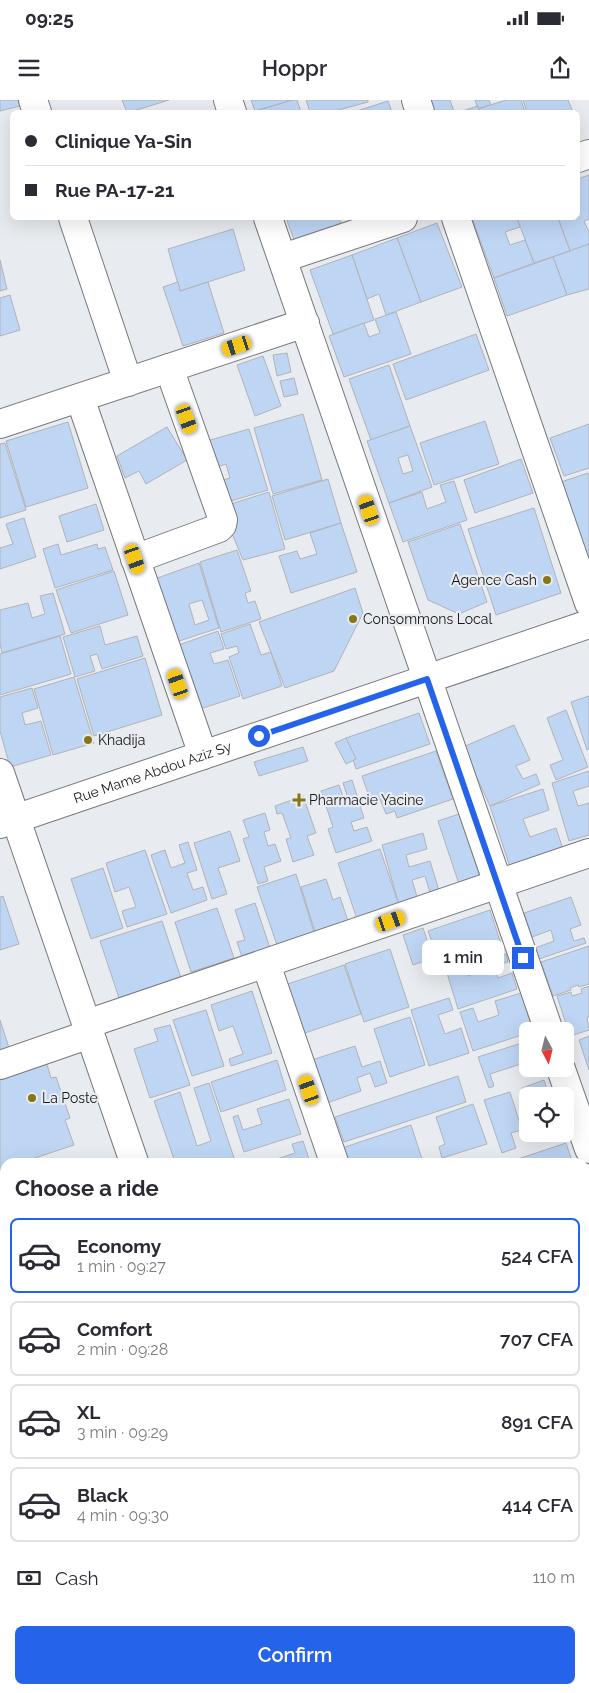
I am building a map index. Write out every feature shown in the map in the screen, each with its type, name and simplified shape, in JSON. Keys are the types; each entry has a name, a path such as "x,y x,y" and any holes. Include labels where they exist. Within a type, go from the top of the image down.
{"street":[{"path":"74,220 128,382"},
{"path":"269,220 545,1022"},
{"path":"282,258 397,220"},
{"path":"457,220 589,603"},
{"path":"0,424 304,323"},
{"path":"135,559 219,528 222,525 222,520 169,368"},
{"path":"80,398 203,755"},
{"name":"Rue Mame Abdou Aziz Sy","path":"8,822 589,624"},
{"path":"0,773 8,822 88,1029 133,1158"},
{"path":"0,1065 88,1029 266,964 589,853"},
{"path":"266,964 333,1158"},
{"path":"564,1078 589,1149"}],"building":[{"path":"0,100 18,100 20,106 0,111"},
{"path":"122,100 169,100 136,110 126,110"},
{"path":"251,100 293,100 258,110 255,110"},
{"path":"297,100 300,110 258,110"},
{"path":"306,100 368,100 368,102 338,110 309,110"},
{"path":"423,100 450,100 453,110 426,110"},
{"path":"475,100 489,100 491,105 478,109"},
{"path":"506,100 521,100 524,110 479,110"},
{"path":"523,100 568,100 572,110 526,110"},
{"path":"388,101 391,110 360,110"},
{"path":"478,106 479,110 465,110"},
{"path":"589,175 589,219 584,221 589,232 589,244 570,251 559,220 580,220 580,178"},
{"path":"287,220 340,220 343,227 295,242"},
{"path":"473,220 518,220 520,227 505,232 510,245 525,240 534,263 494,278"},
{"path":"518,220 559,220 570,251 534,263"},
{"path":"437,223 462,287 421,302 397,238"},
{"path":"233,229 245,270 180,291 168,249"},
{"path":"397,238 421,302 386,315 379,294 367,299 352,255"},
{"path":"589,244 589,289 567,295 553,257"},
{"path":"352,255 374,320 333,334 310,270"},
{"path":"553,257 567,295 507,316 494,278"},
{"path":"0,260 7,289 0,291"},
{"path":"178,282 180,291 208,282 224,333 183,346 163,287"},
{"path":"10,295 20,330 0,336 0,298"},
{"path":"396,312 411,354 344,377 329,336 364,323 369,337 380,333 375,319"},
{"path":"476,334 489,370 406,400 393,364"},
{"path":"287,353 291,372 277,376 273,355"},
{"path":"263,356 281,406 255,416 237,365"},
{"path":"389,365 410,426 371,440 349,379"},
{"path":"294,378 298,394 284,397 280,381"},
{"path":"303,414 322,480 273,494 254,428"},
{"path":"485,421 499,464 434,485 420,443"},
{"path":"68,422 88,488 26,507 6,441"},
{"path":"589,424 589,468 564,476 550,438"},
{"path":"410,426 432,487 389,503 367,441","holes":["408,455 413,471 403,474 398,458"]},
{"path":"167,427 187,460 146,484 139,471 125,478 117,456"},
{"path":"249,429 268,490 221,504 215,482 230,478 226,464 211,469 203,442"},
{"path":"5,443 26,510 0,518 0,444"},
{"path":"521,459 533,493 475,513 464,480"},
{"path":"588,473 589,477 589,569 558,483"},
{"path":"328,479 341,523 285,540 272,496"},
{"path":"454,481 467,520 403,542 389,503 422,492 427,509 446,502 440,485"},
{"path":"269,492 285,549 243,560 221,507"},
{"path":"96,504 104,530 67,542 59,516"},
{"path":"534,508 561,593 496,615 468,529"},
{"path":"24,518 36,557 0,569 0,548 13,544 6,524"},
{"path":"341,523 357,572 291,593 279,556 297,551 300,559 317,554 310,533"},
{"path":"460,524 487,602 459,614 428,600 408,542"},
{"path":"58,544 61,555 97,544 98,549 105,547 113,570 55,588 43,549"},
{"path":"237,550 251,591 245,593 248,603 255,601 261,619 221,632 200,562"},
{"path":"199,563 219,628 173,643 152,580","holes":["202,600 209,620 195,625 189,604"]},
{"path":"114,571 128,615 71,633 56,590"},
{"path":"355,588 363,613 334,671 285,688 259,622"},
{"path":"53,593 65,634 2,653 0,644 0,610 28,603 32,618 45,614 40,596"},
{"path":"250,624 261,655 271,652 282,686 243,699 229,657 239,653 237,646 226,649 221,634"},
{"path":"100,626 105,645 137,636 143,656 102,669 97,654 90,656 95,671 75,677 63,637"},
{"path":"218,631 224,649 210,653 214,664 228,660 240,696 194,711 173,647"},
{"path":"60,636 71,674 0,695 0,654"},
{"path":"145,658 162,715 94,736 77,679"},
{"path":"74,677 94,743 53,755 34,689"},
{"path":"32,688 38,708 22,713 25,725 41,721 51,755 10,767 0,731 0,697"},
{"path":"589,696 589,749 587,750 571,702"},
{"path":"566,710 588,767 556,780 550,765 563,760 547,718"},
{"path":"419,713 430,744 356,769 346,738"},
{"path":"514,725 530,760 516,766 523,779 536,774 540,784 490,806 463,747"},
{"path":"346,738 356,759 346,764 335,743"},
{"path":"303,747 308,761 259,776 254,762"},
{"path":"436,751 453,799 397,818 395,811 386,814 380,799 371,802 362,776"},
{"path":"589,771 589,786 573,791 578,806 589,803 589,835 569,841 552,783"},
{"path":"352,780 364,818 351,822 354,831 367,827 372,841 336,853 328,829 333,827 321,791 339,785 345,802 349,801 343,783"},
{"path":"543,789 549,810 523,819 530,837 556,828 563,849 510,867 490,806"},
{"path":"303,796 316,833 307,836 314,855 293,862 286,839 291,838 282,813 277,814 275,806"},
{"path":"265,813 270,830 264,832 268,846 275,844 281,861 264,867 268,881 258,884 243,839 249,837 243,820"},
{"path":"459,814 480,877 459,884 438,821"},
{"path":"230,831 240,861 218,868 227,894 212,899 194,843"},
{"path":"423,833 427,849 406,855 409,867 430,861 440,894 431,896 425,876 412,880 418,900 399,905 382,845"},
{"path":"188,842 197,870 187,873 193,890 203,887 207,900 171,913 151,855 165,850 171,868 185,863 179,845"},
{"path":"380,849 399,905 357,919 338,863"},
{"path":"145,850 167,914 127,927 122,911 136,907 129,887 115,892 106,863"},
{"path":"103,868 123,928 91,939 71,879"},
{"path":"296,874 314,932 277,945 257,887"},
{"path":"326,879 333,900 340,897 348,921 315,932 301,887"},
{"path":"3,896 19,944 0,950 0,897"},
{"path":"571,897 581,925 570,929 574,941 584,938 586,943 539,959 535,948 554,941 551,930 532,937 524,913"},
{"path":"255,903 270,948 242,957 237,942 245,940 235,910"},
{"path":"217,908 234,958 191,972 175,922"},
{"path":"490,910 503,950 494,953 491,944 475,949 478,958 454,966 449,952 437,956 428,931"},
{"path":"162,921 181,978 119,998 100,941"},
{"path":"423,928 433,958 413,965 403,935"},
{"path":"589,946 589,984 579,987 578,985 570,988 571,990 553,996 541,962"},
{"path":"390,949 409,1007 364,1022 345,964"},
{"path":"506,954 508,962 494,966 498,978 512,973 517,989 458,1009 447,973 465,967 468,976 477,973 474,964"},
{"path":"344,965 361,1014 299,1035 282,986"},
{"path":"589,986 589,1017 587,1017 589,1030 574,1035 574,1022 565,1022 557,996 571,992 572,996 582,993 581,989"},
{"path":"252,991 272,1053 231,1066 229,1059 243,1054 233,1026 219,1031 211,1005"},
{"path":"521,993 530,1022 519,1022 519,1036 473,1051 460,1012 473,1008 478,1022 499,1015 495,1001"},
{"path":"449,998 453,1010 438,1015 445,1034 461,1028 469,1053 429,1066 411,1010"},
{"path":"206,1010 224,1066 192,1076 173,1020"},
{"path":"410,1017 425,1065 390,1077 374,1029"},
{"path":"0,1020 10,1051 0,1055"},
{"path":"170,1025 190,1085 150,1098 134,1049 158,1041 154,1029"},
{"path":"589,1036 589,1070 579,1040"},
{"path":"519,1044 519,1065 490,1074 494,1086 489,1088 478,1057"},
{"path":"355,1046 362,1067 380,1061 387,1083 375,1087 370,1073 357,1078 361,1091 327,1103 312,1060"},
{"path":"277,1060 286,1090 221,1112 211,1082"},
{"name":"La Poste","path":"46,1061 51,1078 56,1077 70,1118 65,1120 74,1145 35,1158 0,1158 0,1076"},
{"path":"458,1076 466,1102 344,1142 335,1117"},
{"path":"544,1080 546,1087 525,1087"},
{"path":"209,1083 234,1158 174,1158 154,1101 180,1092 197,1146 211,1141 194,1088"},
{"path":"510,1092 519,1120 519,1131 511,1133 516,1148 502,1153 484,1100"},
{"path":"289,1099 301,1134 244,1152 233,1117 238,1115 243,1130 262,1124 257,1109"},
{"path":"473,1104 487,1144 442,1158 439,1147 445,1144 436,1117"},
{"path":"411,1125 422,1158 346,1158 342,1148"},
{"path":"303,1141 309,1158 280,1158 295,1153 292,1144"},
{"path":"566,1143 571,1158 521,1158"}],"place":[{"name":"Agence Cash","path":"547,580"},
{"name":"Consommons Local","path":"353,619"},
{"name":"Khadija","path":"88,740"},
{"name":"Pharmacie Yacine","path":"299,800"},
{"name":"La Poste","path":"32,1098"}],"route":[{"path":"259,736 427,679 523,958"}]}
